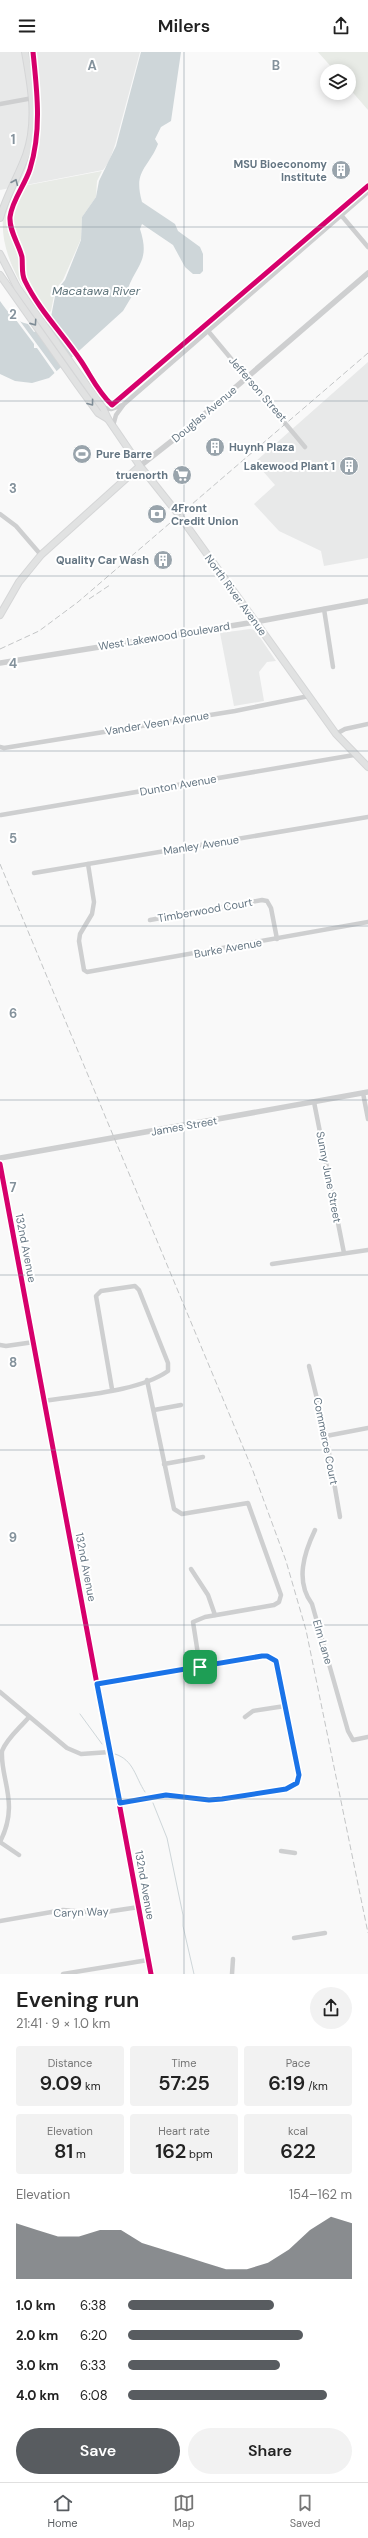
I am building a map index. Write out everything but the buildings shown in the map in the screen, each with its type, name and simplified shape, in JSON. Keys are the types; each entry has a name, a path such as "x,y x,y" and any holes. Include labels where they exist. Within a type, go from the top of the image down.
{"main road":[{"path":"0,218 1,212 30,144 33,98 25,52"},
{"name":"North River Avenue","path":"0,254 17,287 103,408 108,419 140,466 179,515 336,734 354,755 368,767"},
{"name":"North River Avenue","path":"0,275 98,413 108,419"},
{"name":"Douglas Avenue","path":"0,615 19,582 41,555 140,466"}],"street":[{"path":"0,104 33,98"},
{"path":"113,426 116,415 124,404 368,192"},
{"path":"341,215 368,246"},
{"name":"Douglas Avenue","path":"140,466 248,377 368,273"},
{"name":"Jefferson Street","path":"208,331 306,447"},
{"path":"103,408 111,409 124,404"},
{"path":"0,514 16,526 41,555"},
{"name":"West Lakewood Boulevard","path":"2,661 255,622 368,601"},
{"path":"324,609 334,667"},
{"name":"Vander Veen Avenue","path":"2,748 235,711 309,696"},
{"path":"336,734 345,729 368,724"},
{"name":"Dunton Avenue","path":"1,815 354,755"},
{"name":"Manley Avenue","path":"34,873 368,817"},
{"name":"Burke Avenue","path":"88,864 94,902 92,914 80,934 79,941 84,970 87,972 368,922"},
{"name":"Timberwood Court","path":"150,920 262,900 267,901 271,908 277,939"},
{"path":"366,1092 368,1119"},
{"name":"James Street","path":"0,1158 366,1092"},
{"name":"Sunny June Street","path":"314,1102 344,1253"},
{"name":"132nd Avenue","path":"0,1164 151,1974"},
{"path":"272,1264 368,1250"},
{"path":"44,1401 112,1389 148,1380 164,1373 169,1368 138,1290 131,1286 97,1293 96,1301 112,1389"},
{"path":"0,1344 6,1346 34,1342"},
{"name":"Commerce Court","path":"309,1366 326,1436 340,1517"},
{"path":"148,1380 172,1505 176,1512 182,1514 248,1503 281,1594 281,1599 274,1605 198,1618 194,1622 200,1667"},
{"path":"154,1410 181,1405"},
{"path":"326,1436 368,1428"},
{"path":"164,1464 203,1457"},
{"name":"Elm Lane","path":"315,1530 302,1564 304,1590 312,1604 348,1731 353,1740 368,1737"},
{"path":"191,1569 208,1595 215,1615"},
{"path":"97,1684 267,1656 276,1661 299,1775 297,1783 286,1789 222,1799 209,1800 166,1795 120,1803"},
{"path":"0,1692 28,1717 73,1752 110,1752"},
{"path":"244,1717 253,1712 285,1706"},
{"path":"19,1855 0,1842 9,1815 1,1763 2,1752 13,1734 28,1717"},
{"path":"281,1851 295,1853"},
{"name":"Caryn Way","path":"0,1921 63,1910 99,1914 139,1907"},
{"path":"294,1938 325,1933"},
{"path":"232,1974 233,1959"},
{"path":"63,1974 148,1960"}],"shaded area":[{"path":"0,52 140,52 115,145 109,162 103,170 0,190"},
{"path":"318,52 368,52 368,110 356,96 356,64 329,64"},
{"path":"102,171 97,181 96,197 82,217 81,239 63,280 55,290 51,311 43,317 14,271 5,245 3,218 18,187"},
{"path":"368,362 368,558 324,566 321,551 279,531 254,504 275,485 255,462"},
{"path":"250,629 255,630 276,661 267,662 259,672 264,701 234,706 220,633"}],"water":[{"name":"Macatawa River","path":"141,52 181,52 171,121 161,127 155,139 158,144 140,176 139,183 142,202 175,224 178,231 200,247 203,254 203,271 200,274 193,274 185,267 173,245 142,224 140,229 144,248 142,261 128,288 132,296 123,311 49,378 32,383 15,381 0,374 0,301 12,316 23,323 28,324 34,332 46,327 50,322 56,291 65,280 81,240 82,217 96,197 99,181 116,146"}],"pier":[{"path":"7,308 17,317 58,373 56,375 37,348 34,348 34,344"}],"waterway":[{"path":"80,1714 102,1744"},
{"path":"115,1754 126,1760 130,1765 145,1792"},
{"path":"153,1803 167,1838 183,1915 183,1926 194,1974"}],"railway":[{"path":"0,649 39,631 78,602 368,353"},
{"path":"89,599 110,585"},
{"path":"0,864 253,1471 286,1561 306,1630 368,1933"}],"cycle path":[{"path":"33,52 38,110 36,140 30,169 11,211 11,227 21,252 24,278 31,292 44,312 67,341 99,389 112,405 368,186"},
{"path":"0,1164 151,1974"}],"place":[{"name":"MSU Bioeconomy Institute","path":"341,170"},
{"name":"Huynh Plaza","path":"215,447"},
{"name":"Pure Barre","path":"82,454"},
{"name":"Lakewood Plant 1","path":"349,466"},
{"name":"truenorth","path":"182,475"},
{"name":"4Front Credit Union","path":"157,514"},
{"name":"Quality Car Wash","path":"163,560"}],"route":[{"path":"262,1656 267,1656 276,1661 300,1778 295,1785 286,1789 222,1799 209,1800 166,1795 120,1803 97,1684 200,1667 262,1656"}]}
